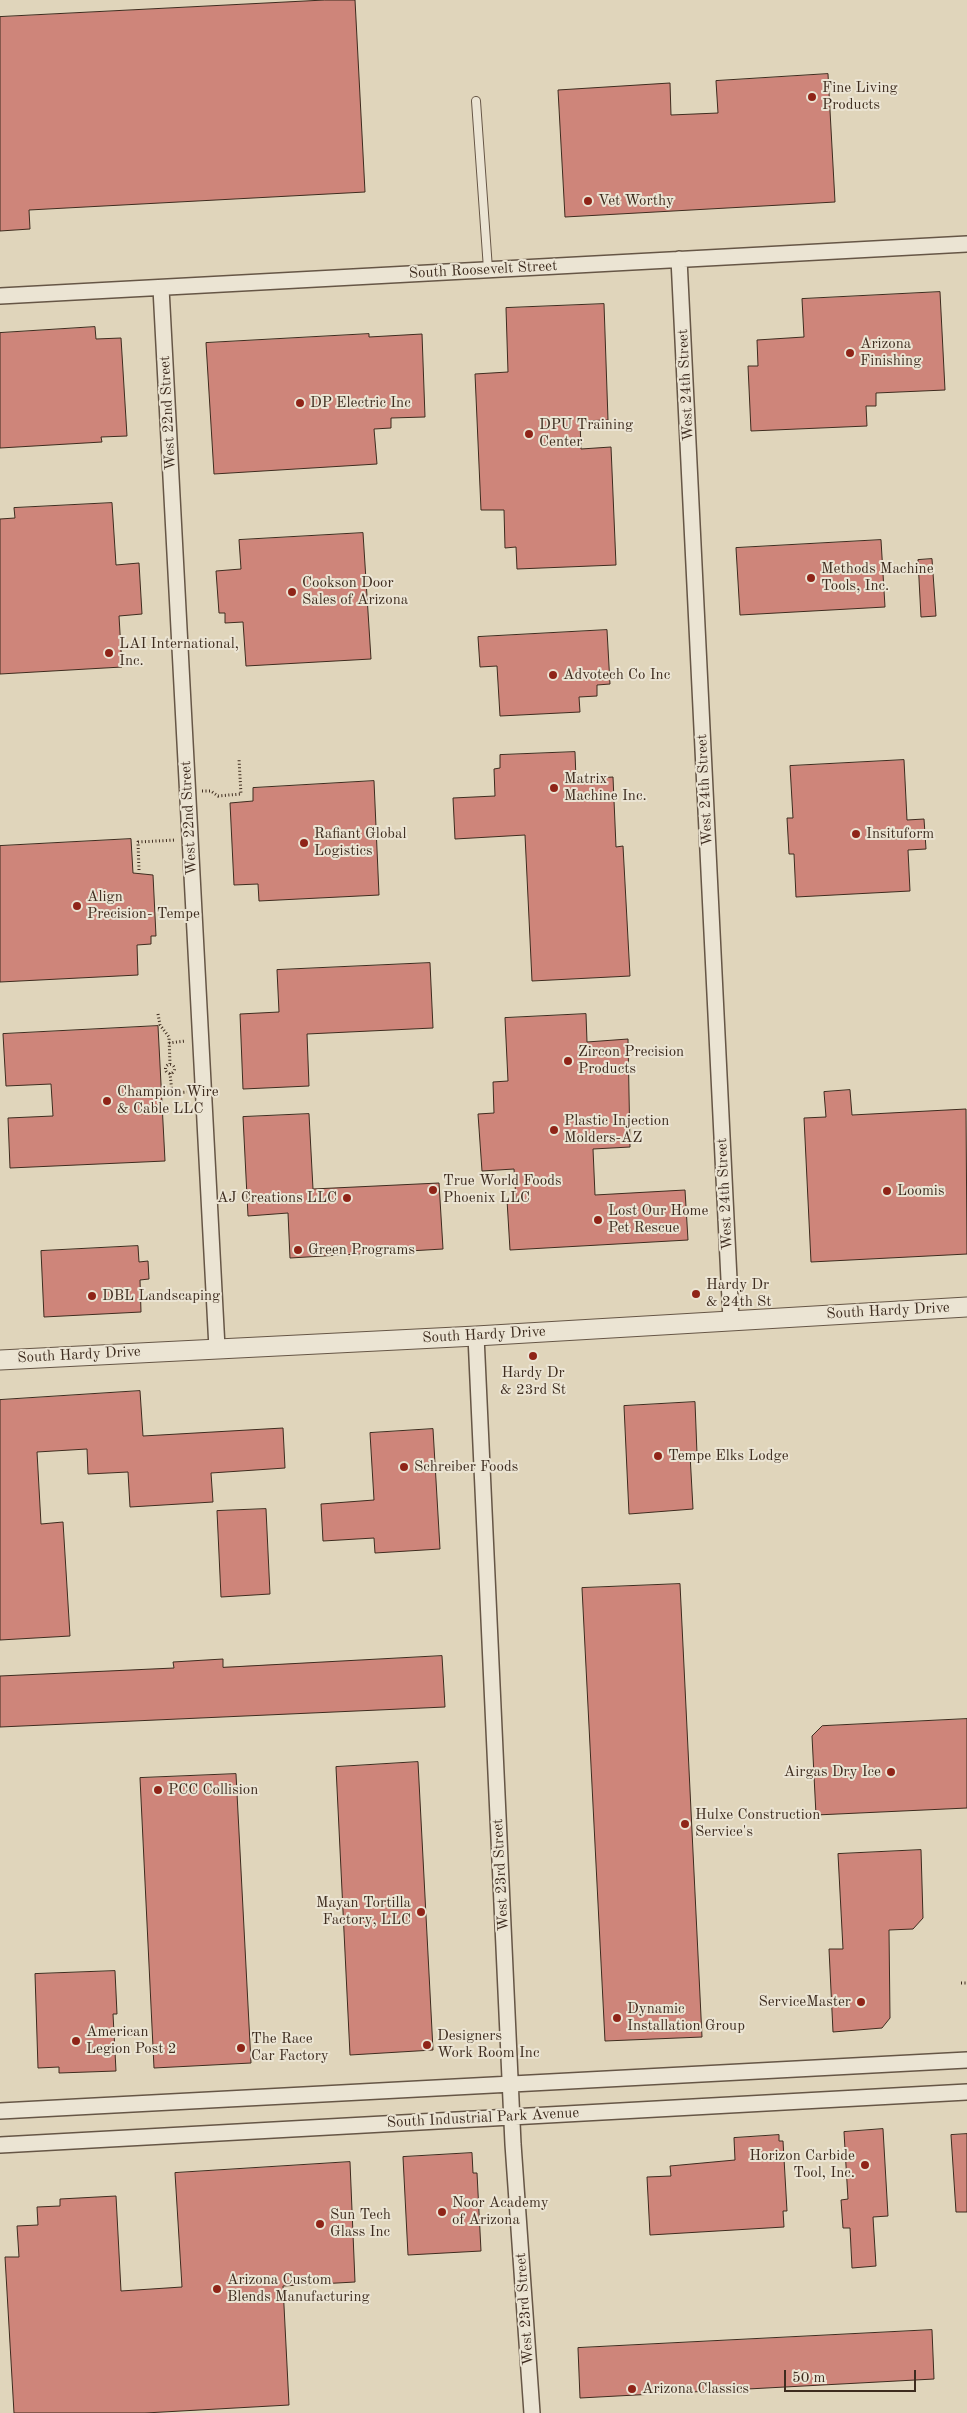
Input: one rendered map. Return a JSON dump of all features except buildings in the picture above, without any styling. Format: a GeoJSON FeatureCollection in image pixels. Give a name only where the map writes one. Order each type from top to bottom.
{"type":"FeatureCollection","features":[{"type":"Feature","properties":{"kind":"street","name":"South Roosevelt Street"},"geometry":{"type":"LineString","coordinates":[[0,296],[967,244]]}},
{"type":"Feature","properties":{"kind":"street","name":"West 24th Street"},"geometry":{"type":"LineString","coordinates":[[679,259],[731,1320]]}},
{"type":"Feature","properties":{"kind":"street","name":"West 22nd Street"},"geometry":{"type":"LineString","coordinates":[[161,288],[217,1348]]}},
{"type":"Feature","properties":{"kind":"street","name":"South Hardy Drive"},"geometry":{"type":"LineString","coordinates":[[0,1360],[476,1336],[967,1307]]}},
{"type":"Feature","properties":{"kind":"street","name":"West 23rd Street"},"geometry":{"type":"LineString","coordinates":[[476,1336],[511,2084],[532,2413]]}},
{"type":"Feature","properties":{"kind":"street"},"geometry":{"type":"LineString","coordinates":[[0,2111],[967,2060]]}},
{"type":"Feature","properties":{"kind":"street","name":"South Industrial Park Avenue"},"geometry":{"type":"LineString","coordinates":[[0,2145],[967,2092]]}},
{"type":"Feature","properties":{"kind":"lane"},"geometry":{"type":"LineString","coordinates":[[476,101],[488,269]]}},
{"type":"Feature","properties":{"kind":"path"},"geometry":{"type":"LineString","coordinates":[[201,791],[211,791],[218,796],[241,794],[239,759]]}},
{"type":"Feature","properties":{"kind":"path"},"geometry":{"type":"LineString","coordinates":[[139,870],[138,842],[176,840]]}},
{"type":"Feature","properties":{"kind":"path"},"geometry":{"type":"LineString","coordinates":[[158,1014],[160,1025],[168,1037],[170,1064],[166,1070],[170,1073],[172,1093],[187,1092]]}},
{"type":"Feature","properties":{"kind":"path"},"geometry":{"type":"LineString","coordinates":[[169,1043],[185,1042]]}},
{"type":"Feature","properties":{"kind":"path"},"geometry":{"type":"LineString","coordinates":[[170,1064],[175,1068],[170,1073]]}},
{"type":"Feature","properties":{"kind":"path"},"geometry":{"type":"LineString","coordinates":[[961,1984],[967,1983]]}},
{"type":"Feature","properties":{"kind":"place","name":"Fine Living Products"},"geometry":{"type":"Point","coordinates":[812,97]}},
{"type":"Feature","properties":{"kind":"place","name":"Vet Worthy"},"geometry":{"type":"Point","coordinates":[588,201]}},
{"type":"Feature","properties":{"kind":"place","name":"Arizona Finishing"},"geometry":{"type":"Point","coordinates":[850,353]}},
{"type":"Feature","properties":{"kind":"place","name":"DP Electric Inc"},"geometry":{"type":"Point","coordinates":[300,403]}},
{"type":"Feature","properties":{"kind":"place","name":"DPU Training Center"},"geometry":{"type":"Point","coordinates":[529,434]}},
{"type":"Feature","properties":{"kind":"place","name":"Methods Machine Tools, Inc."},"geometry":{"type":"Point","coordinates":[811,578]}},
{"type":"Feature","properties":{"kind":"place","name":"Cookson Door Sales of Arizona"},"geometry":{"type":"Point","coordinates":[292,592]}},
{"type":"Feature","properties":{"kind":"place","name":"LAI International, Inc."},"geometry":{"type":"Point","coordinates":[109,653]}},
{"type":"Feature","properties":{"kind":"place","name":"Advotech Co Inc"},"geometry":{"type":"Point","coordinates":[553,675]}},
{"type":"Feature","properties":{"kind":"place","name":"Matrix Machine Inc."},"geometry":{"type":"Point","coordinates":[554,788]}},
{"type":"Feature","properties":{"kind":"place","name":"Insituform"},"geometry":{"type":"Point","coordinates":[856,834]}},
{"type":"Feature","properties":{"kind":"place","name":"Rafiant Global Logistics"},"geometry":{"type":"Point","coordinates":[304,843]}},
{"type":"Feature","properties":{"kind":"place","name":"Align Precision- Tempe"},"geometry":{"type":"Point","coordinates":[77,906]}},
{"type":"Feature","properties":{"kind":"place","name":"Zircon Precision Products"},"geometry":{"type":"Point","coordinates":[568,1061]}},
{"type":"Feature","properties":{"kind":"place","name":"Champion Wire & Cable LLC"},"geometry":{"type":"Point","coordinates":[107,1101]}},
{"type":"Feature","properties":{"kind":"place","name":"Plastic Injection Molders-AZ"},"geometry":{"type":"Point","coordinates":[554,1130]}},
{"type":"Feature","properties":{"kind":"place","name":"True World Foods Phoenix LLC"},"geometry":{"type":"Point","coordinates":[433,1190]}},
{"type":"Feature","properties":{"kind":"place","name":"Loomis"},"geometry":{"type":"Point","coordinates":[887,1191]}},
{"type":"Feature","properties":{"kind":"place","name":"AJ Creations LLC"},"geometry":{"type":"Point","coordinates":[347,1198]}},
{"type":"Feature","properties":{"kind":"place","name":"Lost Our Home Pet Rescue"},"geometry":{"type":"Point","coordinates":[598,1220]}},
{"type":"Feature","properties":{"kind":"place","name":"Green Programs"},"geometry":{"type":"Point","coordinates":[298,1250]}},
{"type":"Feature","properties":{"kind":"place","name":"Hardy Dr & 24th St"},"geometry":{"type":"Point","coordinates":[696,1294]}},
{"type":"Feature","properties":{"kind":"place","name":"DBL Landscaping"},"geometry":{"type":"Point","coordinates":[92,1296]}},
{"type":"Feature","properties":{"kind":"place","name":"Hardy Dr & 23rd St"},"geometry":{"type":"Point","coordinates":[533,1356]}},
{"type":"Feature","properties":{"kind":"place","name":"Tempe Elks Lodge"},"geometry":{"type":"Point","coordinates":[658,1456]}},
{"type":"Feature","properties":{"kind":"place","name":"Schreiber Foods"},"geometry":{"type":"Point","coordinates":[404,1467]}},
{"type":"Feature","properties":{"kind":"place","name":"Airgas Dry Ice"},"geometry":{"type":"Point","coordinates":[891,1772]}},
{"type":"Feature","properties":{"kind":"place","name":"PCC Collision"},"geometry":{"type":"Point","coordinates":[158,1790]}},
{"type":"Feature","properties":{"kind":"place","name":"Hulxe Construction Service's"},"geometry":{"type":"Point","coordinates":[685,1824]}},
{"type":"Feature","properties":{"kind":"place","name":"Mayan Tortilla Factory, LLC"},"geometry":{"type":"Point","coordinates":[421,1912]}},
{"type":"Feature","properties":{"kind":"place","name":"ServiceMaster"},"geometry":{"type":"Point","coordinates":[861,2002]}},
{"type":"Feature","properties":{"kind":"place","name":"Dynamic Installation Group"},"geometry":{"type":"Point","coordinates":[617,2018]}},
{"type":"Feature","properties":{"kind":"place","name":"American Legion Post 2"},"geometry":{"type":"Point","coordinates":[76,2041]}},
{"type":"Feature","properties":{"kind":"place","name":"Designers Work Room Inc"},"geometry":{"type":"Point","coordinates":[427,2045]}},
{"type":"Feature","properties":{"kind":"place","name":"The Race Car Factory"},"geometry":{"type":"Point","coordinates":[241,2048]}},
{"type":"Feature","properties":{"kind":"place","name":"Horizon Carbide Tool, Inc."},"geometry":{"type":"Point","coordinates":[865,2165]}},
{"type":"Feature","properties":{"kind":"place","name":"Noor Academy of Arizona"},"geometry":{"type":"Point","coordinates":[442,2212]}},
{"type":"Feature","properties":{"kind":"place","name":"Sun Tech Glass Inc"},"geometry":{"type":"Point","coordinates":[320,2224]}},
{"type":"Feature","properties":{"kind":"place","name":"Arizona Custom Blends Manufacturing"},"geometry":{"type":"Point","coordinates":[217,2289]}},
{"type":"Feature","properties":{"kind":"place","name":"Arizona Classics"},"geometry":{"type":"Point","coordinates":[632,2389]}}]}
